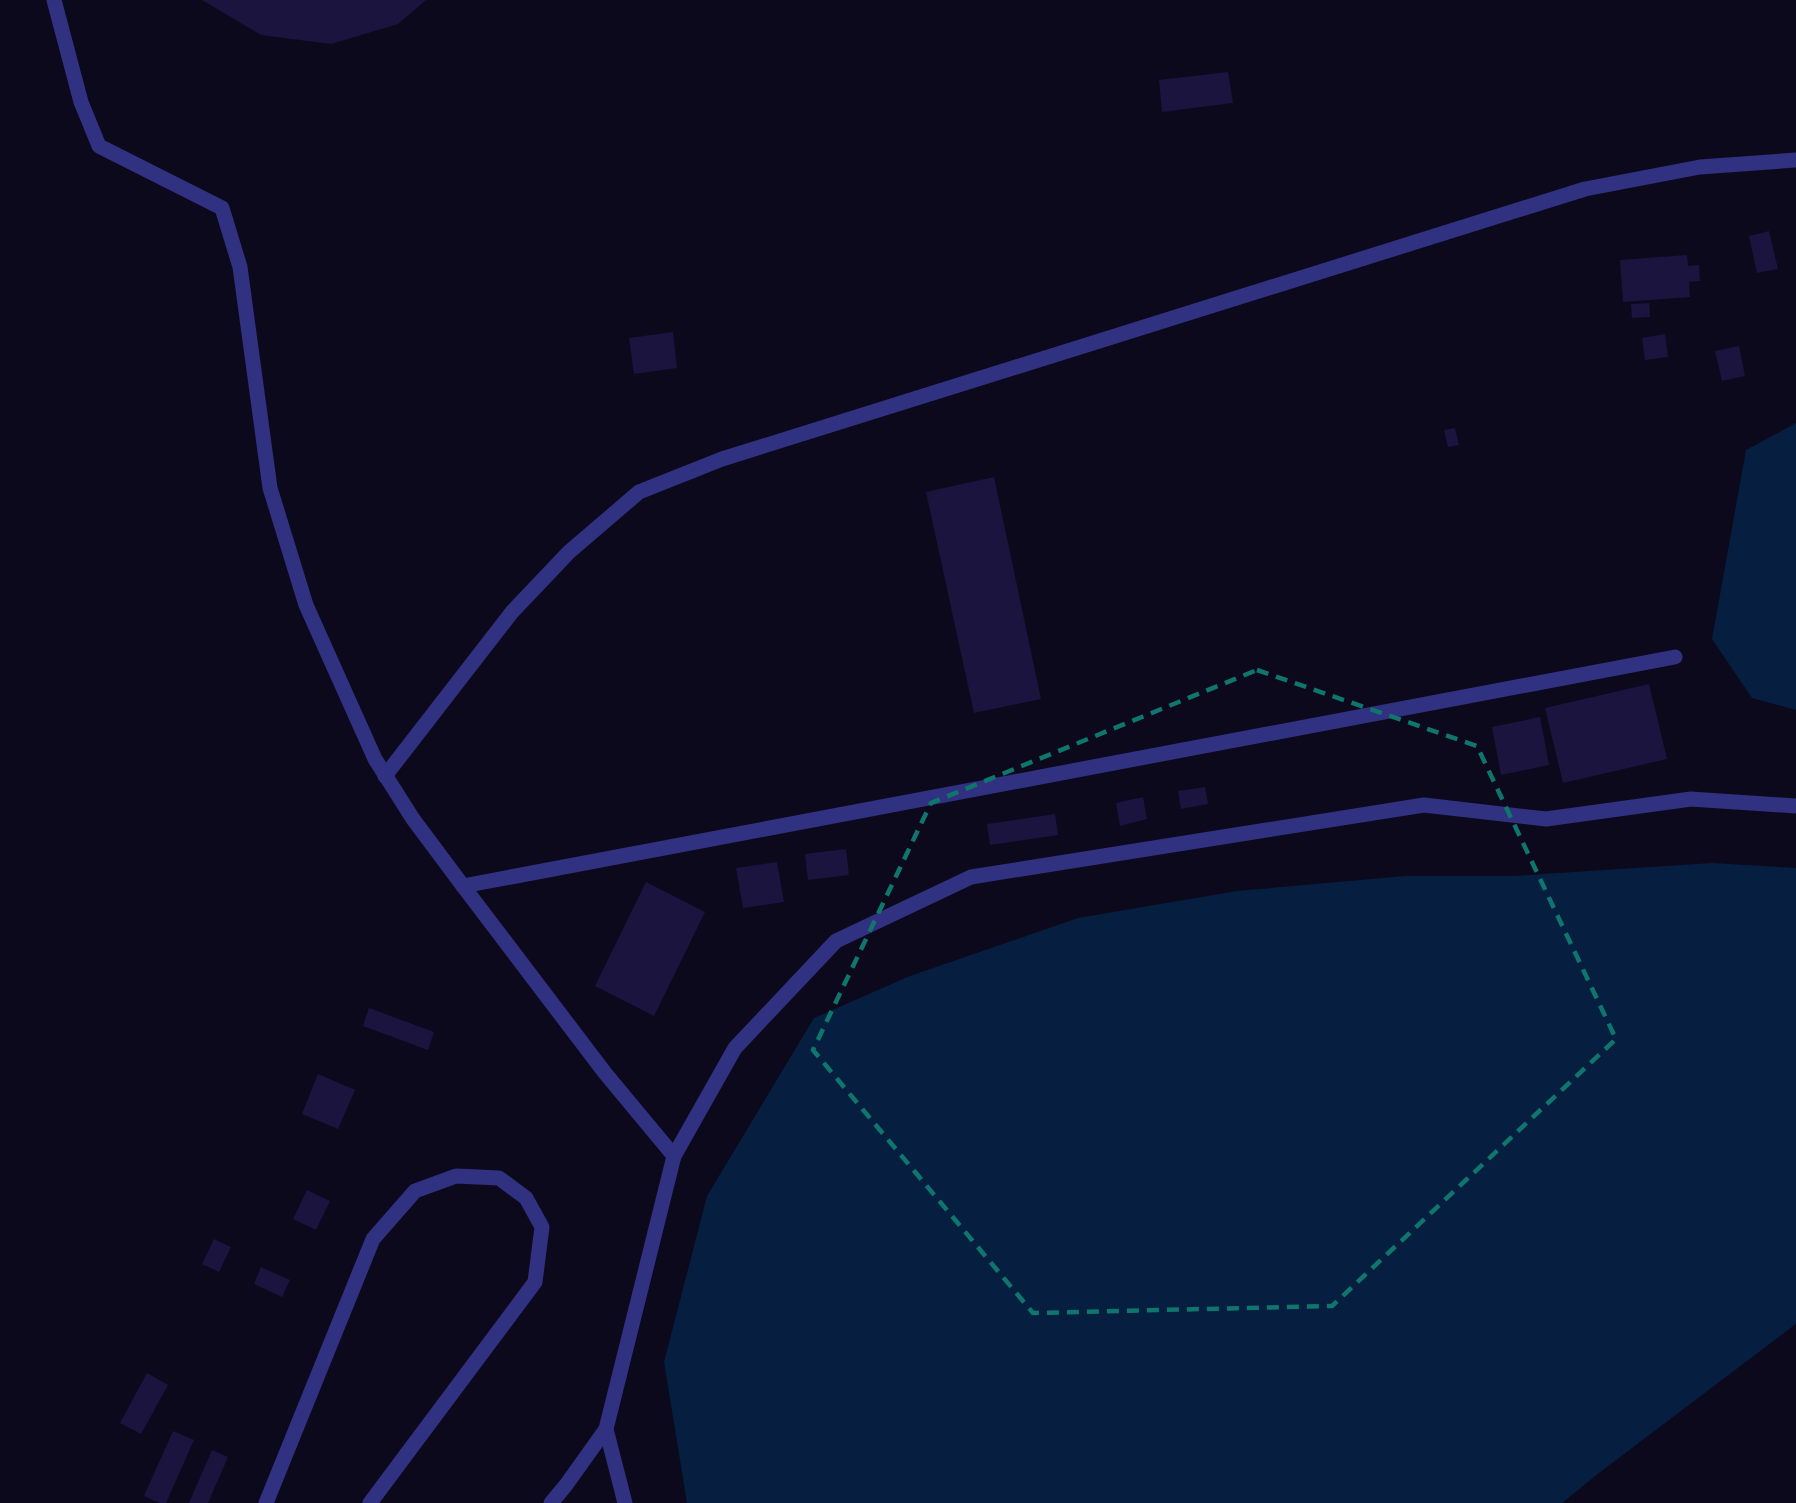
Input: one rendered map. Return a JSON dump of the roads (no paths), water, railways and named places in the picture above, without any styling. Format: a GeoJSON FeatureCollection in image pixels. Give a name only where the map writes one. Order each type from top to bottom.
{"type":"FeatureCollection","features":[{"type":"Feature","properties":{"kind":"street"},"geometry":{"type":"LineString","coordinates":[[54,0],[81,102],[99,146],[222,208],[240,267],[270,488],[306,605],[375,759],[413,819],[463,886],[605,1072],[674,1156]]}},
{"type":"Feature","properties":{"kind":"street"},"geometry":{"type":"LineString","coordinates":[[386,776],[512,612],[569,552],[639,492],[722,459],[1585,189],[1700,167],[1796,160]]}},
{"type":"Feature","properties":{"kind":"street"},"geometry":{"type":"LineString","coordinates":[[463,886],[1675,657]]}},
{"type":"Feature","properties":{"kind":"street"},"geometry":{"type":"LineString","coordinates":[[551,1503],[606,1429],[674,1156],[735,1048],[836,941],[970,878],[1424,805],[1546,819],[1691,799],[1796,806]]}},
{"type":"Feature","properties":{"kind":"street"},"geometry":{"type":"LineString","coordinates":[[266,1503],[373,1239],[415,1191],[456,1176],[499,1178],[526,1198],[542,1227],[535,1282],[370,1503]]}},
{"type":"Feature","properties":{"kind":"street"},"geometry":{"type":"LineString","coordinates":[[606,1429],[625,1503]]}},
{"type":"Feature","properties":{"kind":"water"},"geometry":{"type":"Polygon","coordinates":[[[1796,423],[1796,710],[1752,698],[1712,639],[1746,450],[1796,423]]]}},
{"type":"Feature","properties":{"kind":"water"},"geometry":{"type":"Polygon","coordinates":[[[1712,863],[1796,868],[1796,1324],[1562,1503],[687,1503],[664,1362],[707,1196],[814,1018],[910,976],[1078,918],[1237,891],[1405,876],[1514,876],[1712,863]]]}}]}
